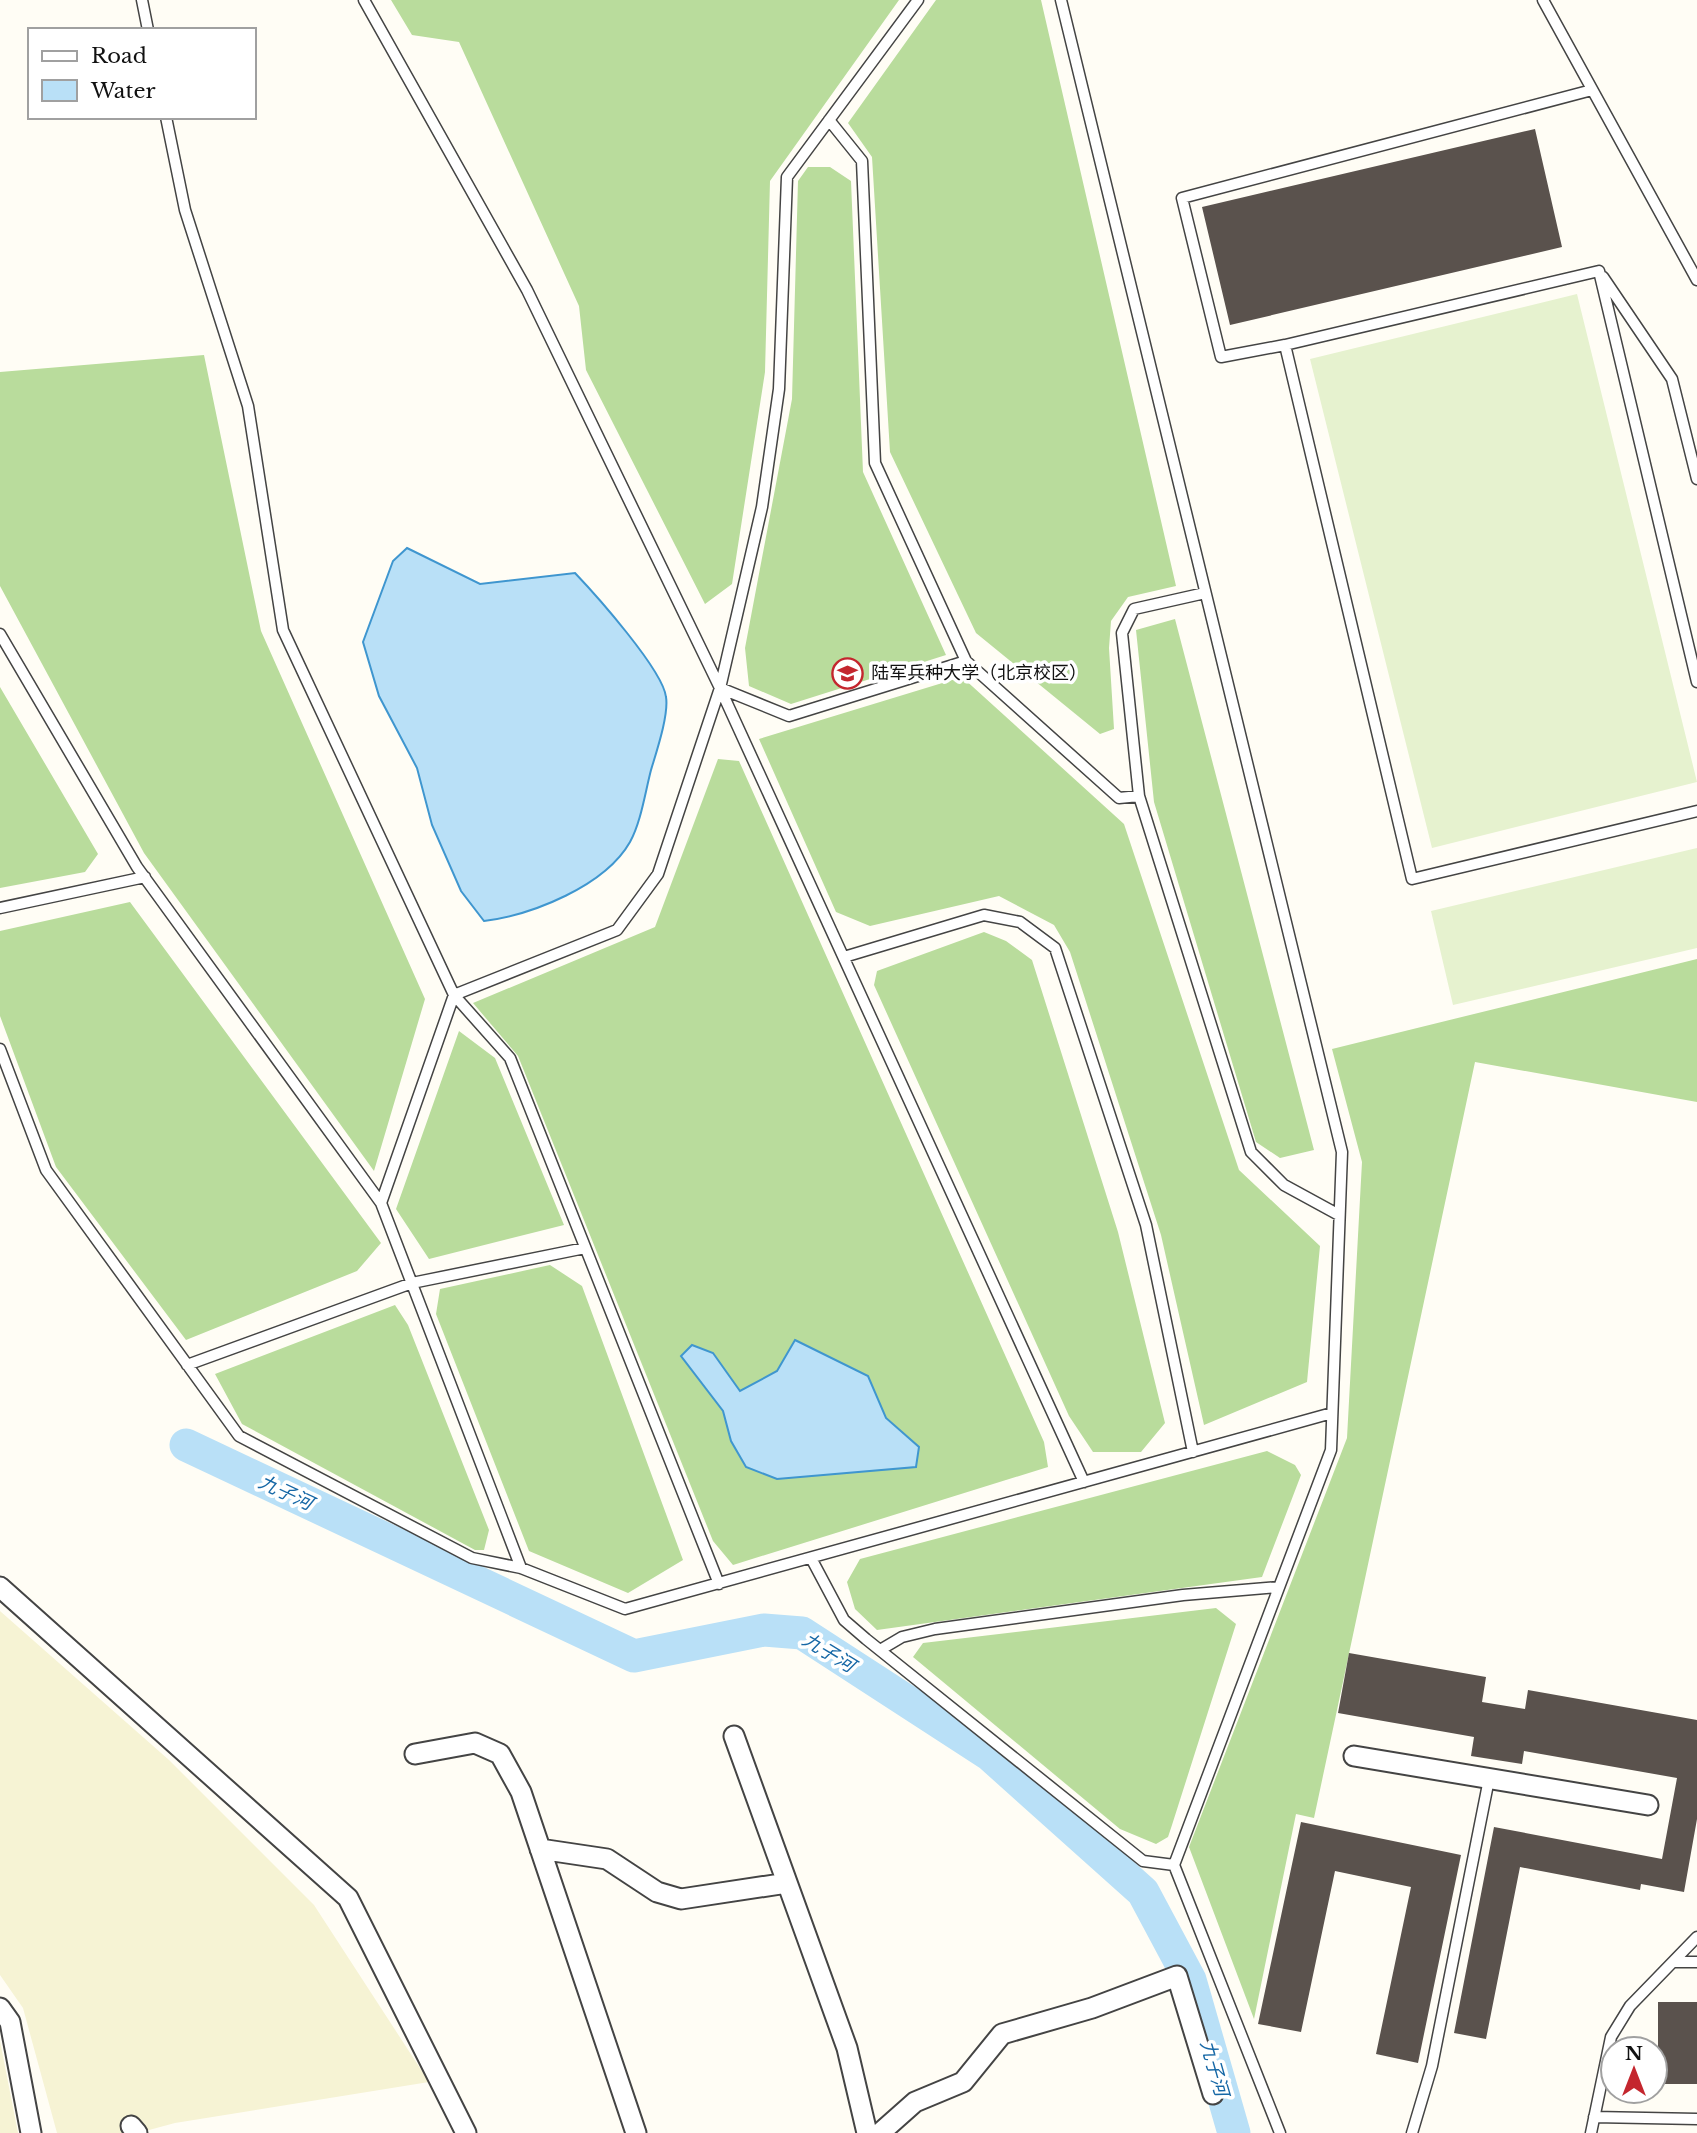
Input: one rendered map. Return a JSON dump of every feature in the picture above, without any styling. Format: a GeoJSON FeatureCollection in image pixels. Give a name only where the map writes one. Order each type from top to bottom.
{"type":"FeatureCollection","features":[{"type":"Feature","properties":{"kind":"street"},"geometry":{"type":"LineString","coordinates":[[0,1587],[348,1898],[466,2133]]}},
{"type":"Feature","properties":{"kind":"street"},"geometry":{"type":"LineString","coordinates":[[734,1736],[847,2048],[867,2133]]}},
{"type":"Feature","properties":{"kind":"street"},"geometry":{"type":"LineString","coordinates":[[415,1754],[475,1743],[500,1754],[521,1792],[636,2133]]}},
{"type":"Feature","properties":{"kind":"street"},"geometry":{"type":"LineString","coordinates":[[1354,1756],[1648,1805]]}},
{"type":"Feature","properties":{"kind":"street"},"geometry":{"type":"LineString","coordinates":[[540,1849],[607,1859],[657,1892],[681,1899],[787,1883]]}},
{"type":"Feature","properties":{"kind":"street"},"geometry":{"type":"LineString","coordinates":[[880,2133],[915,2102],[962,2082],[1002,2034],[1092,2008],[1177,1976],[1213,2094]]}},
{"type":"Feature","properties":{"kind":"street"},"geometry":{"type":"LineString","coordinates":[[0,2008],[10,2022],[31,2133]]}},
{"type":"Feature","properties":{"kind":"lane"},"geometry":{"type":"LineString","coordinates":[[142,0],[148,28]]}},
{"type":"Feature","properties":{"kind":"lane"},"geometry":{"type":"LineString","coordinates":[[363,0],[527,290],[720,688],[1084,1482]]}},
{"type":"Feature","properties":{"kind":"lane"},"geometry":{"type":"LineString","coordinates":[[381,1203],[454,995],[617,930],[658,874],[720,688],[762,507],[779,389],[787,177],[918,0]]}},
{"type":"Feature","properties":{"kind":"lane"},"geometry":{"type":"LineString","coordinates":[[1061,0],[1342,1153],[1331,1450],[1174,1865],[1280,2133]]}},
{"type":"Feature","properties":{"kind":"lane"},"geometry":{"type":"LineString","coordinates":[[1543,0],[1697,280]]}},
{"type":"Feature","properties":{"kind":"lane"},"geometry":{"type":"LineString","coordinates":[[1592,90],[1182,198],[1221,357],[1285,345],[1599,271]]}},
{"type":"Feature","properties":{"kind":"lane"},"geometry":{"type":"LineString","coordinates":[[166,119],[185,210],[248,406],[283,631],[454,995],[510,1058],[719,1584]]}},
{"type":"Feature","properties":{"kind":"lane"},"geometry":{"type":"LineString","coordinates":[[829,120],[862,160],[875,463],[966,661],[1119,798],[1139,796]]}},
{"type":"Feature","properties":{"kind":"lane"},"geometry":{"type":"LineString","coordinates":[[1599,271],[1672,379],[1697,479]]}},
{"type":"Feature","properties":{"kind":"lane"},"geometry":{"type":"LineString","coordinates":[[1599,271],[1697,682]]}},
{"type":"Feature","properties":{"kind":"lane"},"geometry":{"type":"LineString","coordinates":[[1285,345],[1412,879],[1697,811]]}},
{"type":"Feature","properties":{"kind":"lane"},"geometry":{"type":"LineString","coordinates":[[1205,593],[1134,609],[1122,633],[1139,796],[1251,1153],[1284,1185],[1339,1215]]}},
{"type":"Feature","properties":{"kind":"lane"},"geometry":{"type":"LineString","coordinates":[[0,634],[145,877],[381,1203],[521,1568]]}},
{"type":"Feature","properties":{"kind":"lane"},"geometry":{"type":"LineString","coordinates":[[720,688],[789,716],[966,661]]}},
{"type":"Feature","properties":{"kind":"lane"},"geometry":{"type":"LineString","coordinates":[[0,908],[145,877]]}},
{"type":"Feature","properties":{"kind":"lane"},"geometry":{"type":"LineString","coordinates":[[844,957],[984,915],[1020,922],[1055,948],[1146,1225],[1194,1452]]}},
{"type":"Feature","properties":{"kind":"lane"},"geometry":{"type":"LineString","coordinates":[[0,1049],[46,1170],[239,1436],[472,1558],[521,1568],[625,1609],[1332,1413]]}},
{"type":"Feature","properties":{"kind":"lane"},"geometry":{"type":"LineString","coordinates":[[187,1365],[412,1283],[586,1248]]}},
{"type":"Feature","properties":{"kind":"lane"},"geometry":{"type":"LineString","coordinates":[[811,1558],[844,1620],[1143,1861],[1174,1865]]}},
{"type":"Feature","properties":{"kind":"lane"},"geometry":{"type":"LineString","coordinates":[[880,1650],[902,1637],[935,1629],[1183,1595],[1279,1587]]}},
{"type":"Feature","properties":{"kind":"lane"},"geometry":{"type":"LineString","coordinates":[[1412,2133],[1432,2066],[1489,1779]]}},
{"type":"Feature","properties":{"kind":"lane"},"geometry":{"type":"LineString","coordinates":[[1591,2133],[1611,2037],[1630,2006],[1697,1937]]}},
{"type":"Feature","properties":{"kind":"lane"},"geometry":{"type":"LineString","coordinates":[[1673,1962],[1697,1962]]}},
{"type":"Feature","properties":{"kind":"lane"},"geometry":{"type":"LineString","coordinates":[[1594,2117],[1697,2119]]}},
{"type":"Feature","properties":{"kind":"shaded area"},"geometry":{"type":"Polygon","coordinates":[[[0,1611],[169,1760],[314,1905],[429,2082],[175,2123],[138,2133],[57,2133],[23,2008],[0,1975],[0,1611]]]}},
{"type":"Feature","properties":{"kind":"shaded area"},"geometry":{"type":"Polygon","coordinates":[[[0,2041],[18,2133],[0,2133],[0,2041]]]}},
{"type":"Feature","properties":{"kind":"green space"},"geometry":{"type":"Polygon","coordinates":[[[391,0],[899,0],[770,181],[765,372],[732,584],[705,604],[586,370],[579,306],[459,42],[412,35],[391,0]]]}},
{"type":"Feature","properties":{"kind":"green space"},"geometry":{"type":"Polygon","coordinates":[[[936,0],[1041,0],[1176,586],[1128,597],[1111,621],[1109,648],[1114,729],[1100,734],[976,633],[890,452],[872,157],[848,123],[936,0]]]}},
{"type":"Feature","properties":{"kind":"green space"},"geometry":{"type":"Polygon","coordinates":[[[808,167],[830,167],[851,181],[863,472],[946,655],[791,704],[749,686],[745,648],[792,399],[798,181],[808,167]]]}},
{"type":"Feature","properties":{"kind":"green space"},"geometry":{"type":"Polygon","coordinates":[[[1577,294],[1697,782],[1432,848],[1310,359],[1577,294]]]}},
{"type":"Feature","properties":{"kind":"green space"},"geometry":{"type":"Polygon","coordinates":[[[204,355],[261,631],[425,999],[374,1171],[144,853],[0,586],[0,372],[204,355]]]}},
{"type":"Feature","properties":{"kind":"green space"},"geometry":{"type":"Polygon","coordinates":[[[1175,619],[1314,1150],[1280,1158],[1256,1142],[1154,802],[1136,630],[1175,619]]]}},
{"type":"Feature","properties":{"kind":"green space"},"geometry":{"type":"Polygon","coordinates":[[[962,677],[1124,824],[1239,1170],[1320,1246],[1307,1382],[1204,1425],[1161,1235],[1070,952],[1054,925],[999,896],[870,926],[836,912],[759,739],[962,677]]]}},
{"type":"Feature","properties":{"kind":"green space"},"geometry":{"type":"Polygon","coordinates":[[[0,687],[98,854],[85,872],[0,888],[0,687]]]}},
{"type":"Feature","properties":{"kind":"green space"},"geometry":{"type":"Polygon","coordinates":[[[718,759],[739,761],[1044,1442],[1048,1467],[733,1565],[713,1541],[518,1056],[473,1003],[655,927],[718,759]]]}},
{"type":"Feature","properties":{"kind":"green space"},"geometry":{"type":"Polygon","coordinates":[[[1697,848],[1697,948],[1453,1005],[1431,911],[1697,848]]]}},
{"type":"Feature","properties":{"kind":"green space"},"geometry":{"type":"Polygon","coordinates":[[[130,902],[381,1243],[357,1271],[186,1340],[56,1167],[0,1016],[0,931],[130,902]]]}},
{"type":"Feature","properties":{"kind":"green space"},"geometry":{"type":"Polygon","coordinates":[[[984,932],[1006,941],[1032,960],[1118,1232],[1165,1423],[1141,1452],[1093,1452],[1069,1416],[874,985],[877,971],[984,932]]]}},
{"type":"Feature","properties":{"kind":"green space"},"geometry":{"type":"Polygon","coordinates":[[[1697,959],[1697,1102],[1475,1062],[1314,1818],[1296,1814],[1254,2019],[1189,1847],[1347,1438],[1362,1162],[1332,1049],[1697,959]]]}},
{"type":"Feature","properties":{"kind":"green space"},"geometry":{"type":"Polygon","coordinates":[[[459,1031],[495,1058],[564,1225],[429,1259],[396,1209],[459,1031]]]}},
{"type":"Feature","properties":{"kind":"green space"},"geometry":{"type":"Polygon","coordinates":[[[550,1265],[582,1286],[683,1560],[628,1593],[529,1551],[436,1314],[440,1289],[550,1265]]]}},
{"type":"Feature","properties":{"kind":"green space"},"geometry":{"type":"Polygon","coordinates":[[[395,1305],[408,1325],[489,1530],[484,1550],[475,1550],[242,1424],[215,1374],[395,1305]]]}},
{"type":"Feature","properties":{"kind":"green space"},"geometry":{"type":"Polygon","coordinates":[[[1267,1451],[1295,1465],[1301,1475],[1262,1577],[877,1630],[855,1609],[847,1582],[860,1559],[1267,1451]]]}},
{"type":"Feature","properties":{"kind":"green space"},"geometry":{"type":"Polygon","coordinates":[[[1216,1608],[1236,1624],[1168,1837],[1156,1844],[1120,1829],[913,1657],[923,1643],[1216,1608]]]}},
{"type":"Feature","properties":{"kind":"water"},"geometry":{"type":"Polygon","coordinates":[[[407,548],[480,584],[575,573],[641,651],[662,685],[666,697],[664,724],[640,816],[630,842],[619,858],[603,872],[566,896],[545,905],[484,921],[461,891],[432,825],[417,768],[379,696],[363,642],[393,561],[407,548]]]}},
{"type":"Feature","properties":{"kind":"water"},"geometry":{"type":"Polygon","coordinates":[[[795,1340],[868,1376],[886,1418],[919,1447],[916,1467],[777,1479],[746,1467],[731,1441],[723,1411],[681,1356],[692,1345],[713,1353],[740,1391],[777,1371],[795,1340]]]}},
{"type":"Feature","properties":{"kind":"building"},"geometry":{"type":"Polygon","coordinates":[[[1535,129],[1562,247],[1230,325],[1202,207],[1535,129]]]}},
{"type":"Feature","properties":{"kind":"building"},"geometry":{"type":"Polygon","coordinates":[[[1349,1653],[1486,1677],[1482,1702],[1525,1709],[1528,1690],[1697,1720],[1697,1819],[1684,1892],[1641,1884],[1640,1890],[1520,1867],[1486,2039],[1454,2033],[1494,1827],[1662,1859],[1677,1778],[1524,1751],[1522,1764],[1471,1756],[1474,1737],[1338,1713],[1349,1653]]]}},
{"type":"Feature","properties":{"kind":"building"},"geometry":{"type":"Polygon","coordinates":[[[1301,1822],[1461,1855],[1418,2063],[1376,2054],[1411,1887],[1335,1871],[1301,2032],[1258,2024],[1301,1822]]]}},
{"type":"Feature","properties":{"kind":"building"},"geometry":{"type":"Polygon","coordinates":[[[1658,2002],[1697,2002],[1697,2084],[1669,2084],[1669,2035],[1658,2035],[1658,2002]]]}},
{"type":"Feature","properties":{"kind":"waterway","name":"九子河"},"geometry":{"type":"LineString","coordinates":[[186,1445],[634,1656],[764,1630],[802,1633],[990,1755],[1143,1892],[1190,1980],[1234,2133]]}},
{"type":"Feature","properties":{"kind":"place","name":"陆军兵种大学（北京校区）"},"geometry":{"type":"Point","coordinates":[848,673]}}]}
